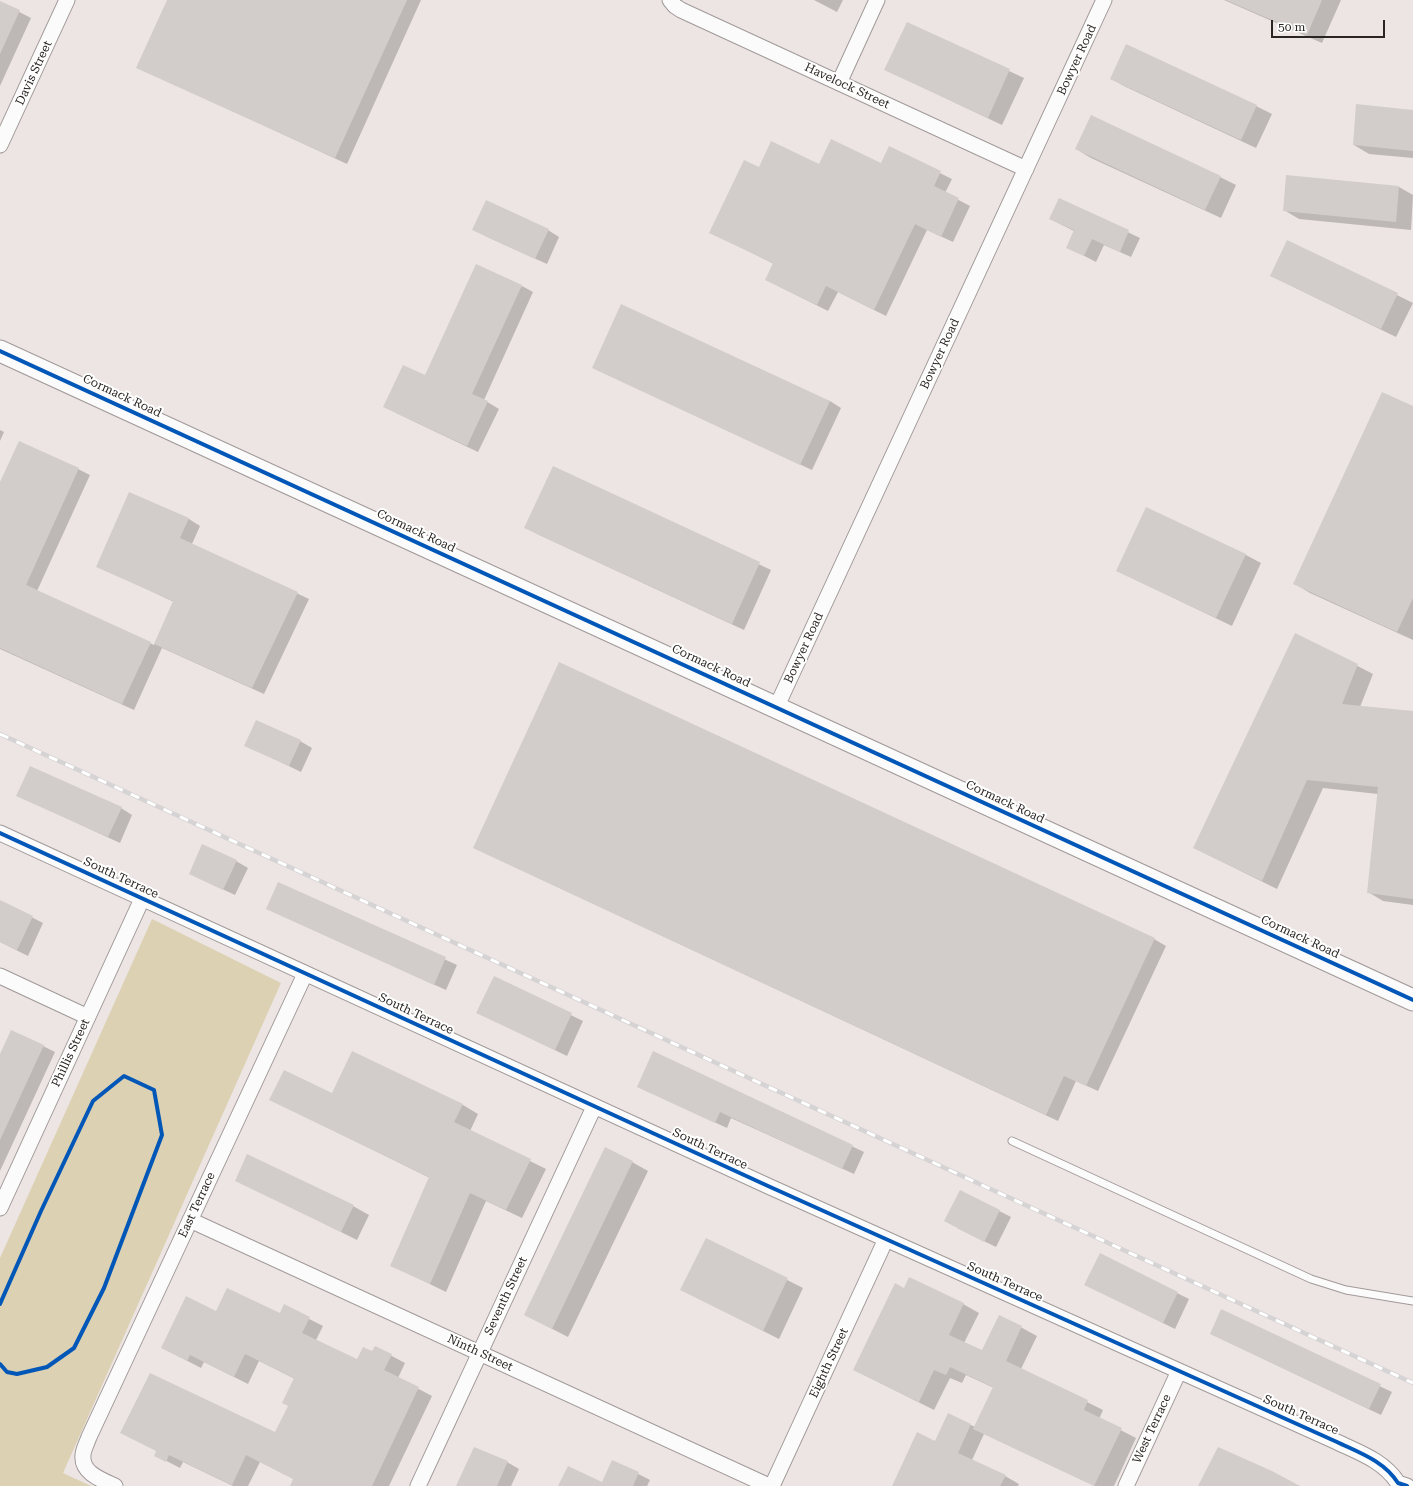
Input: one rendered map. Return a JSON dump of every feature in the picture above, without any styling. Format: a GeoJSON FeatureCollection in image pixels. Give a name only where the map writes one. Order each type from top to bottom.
{"type":"FeatureCollection","features":[{"type":"Feature","properties":{"kind":"street","name":"Davis Street"},"geometry":{"type":"LineString","coordinates":[[0,145],[67,0]]}},
{"type":"Feature","properties":{"kind":"street","name":"Havelock Street"},"geometry":{"type":"LineString","coordinates":[[670,0],[681,10],[1026,169]]}},
{"type":"Feature","properties":{"kind":"street"},"geometry":{"type":"LineString","coordinates":[[839,83],[877,0]]}},
{"type":"Feature","properties":{"kind":"street","name":"Bowyer Road"},"geometry":{"type":"LineString","coordinates":[[776,708],[1104,0]]}},
{"type":"Feature","properties":{"kind":"street","name":"Cormack Road"},"geometry":{"type":"LineString","coordinates":[[0,351],[1413,1000]]}},
{"type":"Feature","properties":{"kind":"street","name":"South Terrace"},"geometry":{"type":"LineString","coordinates":[[0,833],[886,1240],[1374,1460],[1391,1471],[1401,1485]]}},
{"type":"Feature","properties":{"kind":"street","name":"Phillis Street"},"geometry":{"type":"LineString","coordinates":[[0,1208],[142,899]]}},
{"type":"Feature","properties":{"kind":"street","name":"East Terrace"},"geometry":{"type":"LineString","coordinates":[[115,1486],[91,1474],[84,1465],[82,1455],[89,1437],[305,974]]}},
{"type":"Feature","properties":{"kind":"street"},"geometry":{"type":"LineString","coordinates":[[0,976],[88,1017]]}},
{"type":"Feature","properties":{"kind":"street","name":"Seventh Street"},"geometry":{"type":"LineString","coordinates":[[418,1486],[594,1106]]}},
{"type":"Feature","properties":{"kind":"street","name":"Ninth Street"},"geometry":{"type":"LineString","coordinates":[[190,1220],[770,1486]]}},
{"type":"Feature","properties":{"kind":"street","name":"Eighth Street"},"geometry":{"type":"LineString","coordinates":[[770,1486],[886,1240]]}},
{"type":"Feature","properties":{"kind":"street","name":"West Terrace"},"geometry":{"type":"LineString","coordinates":[[1126,1486],[1179,1371]]}},
{"type":"Feature","properties":{"kind":"lane"},"geometry":{"type":"LineString","coordinates":[[1012,1141],[1311,1279],[1346,1290],[1413,1301]]}},
{"type":"Feature","properties":{"kind":"shaded area"},"geometry":{"type":"Polygon","coordinates":[[[152,919],[281,983],[63,1473],[91,1486],[0,1486],[0,1258],[152,919]]]}},
{"type":"Feature","properties":{"kind":"building"},"geometry":{"type":"Polygon","coordinates":[[[167,0],[407,0],[335,158],[136,68],[167,0]]]}},
{"type":"Feature","properties":{"kind":"building"},"geometry":{"type":"Polygon","coordinates":[[[1226,0],[1322,0],[1307,35],[1226,0]]]}},
{"type":"Feature","properties":{"kind":"building"},"geometry":{"type":"Polygon","coordinates":[[[0,1],[20,10],[0,54],[0,1]]]}},
{"type":"Feature","properties":{"kind":"building"},"geometry":{"type":"Polygon","coordinates":[[[907,22],[1010,69],[988,118],[884,70],[907,22]]]}},
{"type":"Feature","properties":{"kind":"building"},"geometry":{"type":"Polygon","coordinates":[[[1126,44],[1257,105],[1241,140],[1110,79],[1126,44]]]}},
{"type":"Feature","properties":{"kind":"building"},"geometry":{"type":"Polygon","coordinates":[[[1356,104],[1413,110],[1413,151],[1353,145],[1356,104]]]}},
{"type":"Feature","properties":{"kind":"building"},"geometry":{"type":"Polygon","coordinates":[[[1091,115],[1221,176],[1205,210],[1075,149],[1091,115]]]}},
{"type":"Feature","properties":{"kind":"building"},"geometry":{"type":"Polygon","coordinates":[[[831,139],[881,163],[889,146],[941,171],[934,186],[959,198],[941,237],[915,224],[874,310],[826,286],[817,305],[765,280],[773,263],[709,233],[744,160],[759,167],[771,141],[819,164],[831,139]]]}},
{"type":"Feature","properties":{"kind":"building"},"geometry":{"type":"Polygon","coordinates":[[[1286,175],[1399,186],[1396,222],[1283,211],[1286,175]]]}},
{"type":"Feature","properties":{"kind":"building"},"geometry":{"type":"Polygon","coordinates":[[[1059,198],[1129,230],[1120,252],[1092,239],[1084,256],[1066,248],[1074,230],[1049,219],[1059,198]]]}},
{"type":"Feature","properties":{"kind":"building"},"geometry":{"type":"Polygon","coordinates":[[[486,200],[549,229],[535,259],[472,230],[486,200]]]}},
{"type":"Feature","properties":{"kind":"building"},"geometry":{"type":"Polygon","coordinates":[[[1287,240],[1398,293],[1381,329],[1270,276],[1287,240]]]}},
{"type":"Feature","properties":{"kind":"building"},"geometry":{"type":"Polygon","coordinates":[[[476,264],[522,285],[472,394],[488,401],[467,446],[383,407],[403,365],[425,375],[476,264]]]}},
{"type":"Feature","properties":{"kind":"building"},"geometry":{"type":"Polygon","coordinates":[[[621,304],[830,401],[800,465],[592,368],[621,304]]]}},
{"type":"Feature","properties":{"kind":"building"},"geometry":{"type":"Polygon","coordinates":[[[1382,392],[1413,406],[1413,598],[1397,632],[1293,584],[1382,392]]]}},
{"type":"Feature","properties":{"kind":"building"},"geometry":{"type":"Polygon","coordinates":[[[19,441],[79,468],[26,585],[151,642],[122,704],[0,648],[0,482],[19,441]]]}},
{"type":"Feature","properties":{"kind":"building"},"geometry":{"type":"Polygon","coordinates":[[[553,466],[760,562],[732,624],[524,528],[553,466]]]}},
{"type":"Feature","properties":{"kind":"building"},"geometry":{"type":"Polygon","coordinates":[[[129,492],[189,518],[180,538],[298,592],[252,688],[154,644],[173,601],[96,567],[129,492]]]}},
{"type":"Feature","properties":{"kind":"building"},"geometry":{"type":"Polygon","coordinates":[[[1146,507],[1246,554],[1216,618],[1116,571],[1146,507]]]}},
{"type":"Feature","properties":{"kind":"building"},"geometry":{"type":"Polygon","coordinates":[[[1295,633],[1358,664],[1342,704],[1413,711],[1413,899],[1367,893],[1378,787],[1307,780],[1262,881],[1193,848],[1295,633]]]}},
{"type":"Feature","properties":{"kind":"building"},"geometry":{"type":"Polygon","coordinates":[[[559,662],[1155,938],[1086,1086],[1064,1076],[1046,1115],[473,848],[559,662]]]}},
{"type":"Feature","properties":{"kind":"building"},"geometry":{"type":"Polygon","coordinates":[[[256,720],[301,740],[289,766],[244,746],[256,720]]]}},
{"type":"Feature","properties":{"kind":"building"},"geometry":{"type":"Polygon","coordinates":[[[30,766],[122,807],[108,837],[16,796],[30,766]]]}},
{"type":"Feature","properties":{"kind":"building"},"geometry":{"type":"Polygon","coordinates":[[[202,844],[237,860],[223,890],[189,874],[202,844]]]}},
{"type":"Feature","properties":{"kind":"building"},"geometry":{"type":"Polygon","coordinates":[[[278,882],[446,957],[434,985],[266,909],[278,882]]]}},
{"type":"Feature","properties":{"kind":"building"},"geometry":{"type":"Polygon","coordinates":[[[0,900],[33,916],[17,950],[0,942],[0,900]]]}},
{"type":"Feature","properties":{"kind":"building"},"geometry":{"type":"Polygon","coordinates":[[[494,976],[572,1013],[555,1050],[476,1013],[494,976]]]}},
{"type":"Feature","properties":{"kind":"building"},"geometry":{"type":"Polygon","coordinates":[[[11,1030],[44,1045],[0,1140],[0,1054],[11,1030]]]}},
{"type":"Feature","properties":{"kind":"building"},"geometry":{"type":"Polygon","coordinates":[[[352,1051],[463,1104],[454,1122],[531,1159],[506,1210],[470,1193],[430,1284],[390,1266],[429,1177],[269,1100],[284,1070],[332,1093],[352,1051]]]}},
{"type":"Feature","properties":{"kind":"building"},"geometry":{"type":"Polygon","coordinates":[[[653,1051],[853,1145],[842,1169],[720,1112],[715,1123],[637,1087],[653,1051]]]}},
{"type":"Feature","properties":{"kind":"building"},"geometry":{"type":"Polygon","coordinates":[[[605,1147],[633,1161],[552,1329],[524,1315],[605,1147]]]}},
{"type":"Feature","properties":{"kind":"building"},"geometry":{"type":"Polygon","coordinates":[[[247,1154],[354,1205],[341,1232],[235,1181],[247,1154]]]}},
{"type":"Feature","properties":{"kind":"building"},"geometry":{"type":"Polygon","coordinates":[[[960,1190],[1000,1210],[984,1242],[944,1221],[960,1190]]]}},
{"type":"Feature","properties":{"kind":"building"},"geometry":{"type":"Polygon","coordinates":[[[706,1238],[788,1278],[763,1331],[680,1290],[706,1238]]]}},
{"type":"Feature","properties":{"kind":"building"},"geometry":{"type":"Polygon","coordinates":[[[1100,1253],[1178,1292],[1163,1323],[1084,1285],[1100,1253]]]}},
{"type":"Feature","properties":{"kind":"building"},"geometry":{"type":"Polygon","coordinates":[[[909,1277],[964,1303],[949,1335],[982,1350],[999,1315],[1022,1326],[1006,1361],[1088,1400],[1084,1410],[1122,1428],[1094,1486],[973,1429],[993,1387],[950,1367],[946,1375],[934,1370],[919,1402],[853,1370],[895,1283],[904,1288],[909,1277]]]}},
{"type":"Feature","properties":{"kind":"building"},"geometry":{"type":"Polygon","coordinates":[[[227,1288],[280,1313],[284,1304],[310,1317],[302,1333],[357,1359],[363,1347],[372,1351],[375,1346],[392,1354],[384,1370],[419,1387],[372,1486],[290,1486],[293,1479],[246,1455],[232,1485],[169,1455],[166,1462],[154,1456],[156,1451],[120,1433],[150,1373],[275,1432],[288,1406],[282,1403],[294,1378],[245,1354],[234,1377],[190,1355],[187,1361],[161,1348],[186,1296],[216,1311],[227,1288]]]}},
{"type":"Feature","properties":{"kind":"building"},"geometry":{"type":"Polygon","coordinates":[[[1221,1309],[1381,1384],[1369,1409],[1210,1334],[1221,1309]]]}},
{"type":"Feature","properties":{"kind":"building"},"geometry":{"type":"Polygon","coordinates":[[[948,1413],[971,1424],[958,1453],[1006,1475],[1000,1486],[892,1486],[917,1432],[935,1441],[948,1413]]]}},
{"type":"Feature","properties":{"kind":"building"},"geometry":{"type":"Polygon","coordinates":[[[474,1447],[508,1461],[497,1486],[456,1486],[474,1447]]]}},
{"type":"Feature","properties":{"kind":"building"},"geometry":{"type":"Polygon","coordinates":[[[1218,1447],[1272,1471],[1300,1486],[1198,1486],[1218,1447]]]}},
{"type":"Feature","properties":{"kind":"building"},"geometry":{"type":"Polygon","coordinates":[[[612,1460],[639,1472],[633,1486],[558,1486],[568,1466],[602,1482],[612,1460]]]}},
{"type":"Feature","properties":{"kind":"railway"},"geometry":{"type":"LineString","coordinates":[[0,734],[1413,1383]]}},
{"type":"Feature","properties":{"kind":"cycle path"},"geometry":{"type":"LineString","coordinates":[[0,351],[1413,1000]]}},
{"type":"Feature","properties":{"kind":"cycle path"},"geometry":{"type":"LineString","coordinates":[[0,833],[768,1186],[1354,1450],[1379,1463],[1398,1483],[1407,1486]]}},
{"type":"Feature","properties":{"kind":"cycle path"},"geometry":{"type":"LineString","coordinates":[[0,1304],[41,1211],[93,1101],[124,1076],[154,1090],[162,1135],[104,1288],[74,1348],[47,1367],[17,1374],[7,1372],[0,1364]]}}]}
